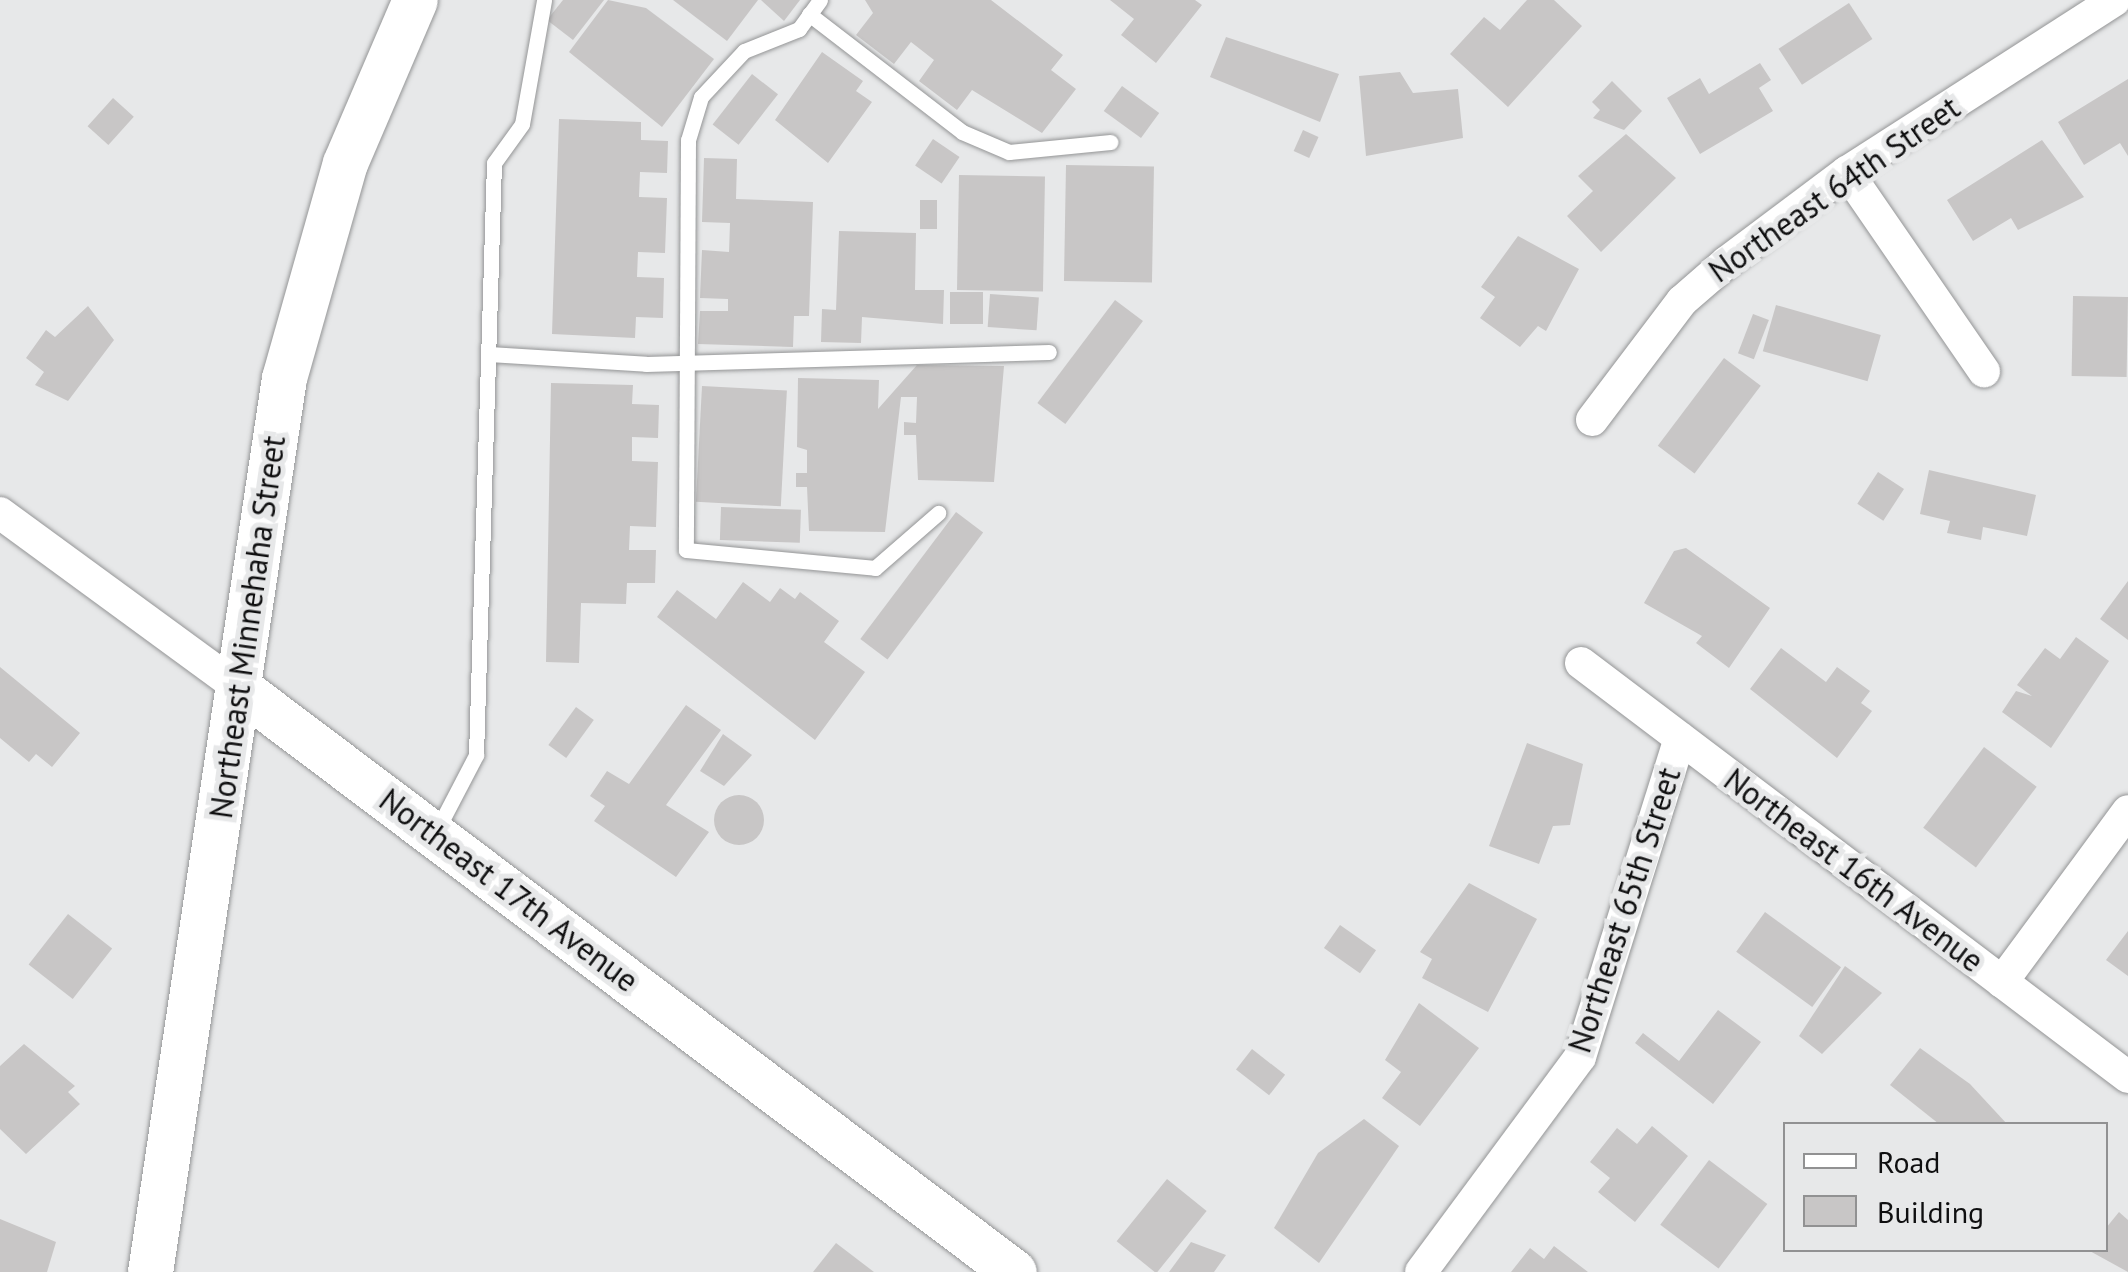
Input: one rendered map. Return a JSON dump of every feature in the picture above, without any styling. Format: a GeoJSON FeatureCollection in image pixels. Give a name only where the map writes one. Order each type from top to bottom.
{"type":"FeatureCollection","features":[{"type":"Feature","properties":{"kind":"main road","name":"Northeast Minnehaha Street"},"geometry":{"type":"LineString","coordinates":[[150,1272],[284,378],[310,269],[415,0]]}},
{"type":"Feature","properties":{"kind":"main road","name":"Northeast 17th Avenue"},"geometry":{"type":"LineString","coordinates":[[239,688],[1014,1272]]}},
{"type":"Feature","properties":{"kind":"street","name":"Northeast 64th Street"},"geometry":{"type":"LineString","coordinates":[[1592,420],[1682,301],[1848,172],[2110,1]]}},
{"type":"Feature","properties":{"kind":"street"},"geometry":{"type":"LineString","coordinates":[[1848,172],[1984,371]]}},
{"type":"Feature","properties":{"kind":"street","name":"Northeast 17th Avenue"},"geometry":{"type":"LineString","coordinates":[[0,514],[239,688]]}},
{"type":"Feature","properties":{"kind":"street","name":"Northeast 16th Avenue"},"geometry":{"type":"LineString","coordinates":[[1581,663],[2128,1077]]}},
{"type":"Feature","properties":{"kind":"street","name":"Northeast 65th Street"},"geometry":{"type":"LineString","coordinates":[[1421,1272],[1580,1057],[1680,738]]}},
{"type":"Feature","properties":{"kind":"street"},"geometry":{"type":"LineString","coordinates":[[2002,982],[2128,812]]}},
{"type":"Feature","properties":{"kind":"lane"},"geometry":{"type":"LineString","coordinates":[[434,834],[476,755],[494,163],[522,124],[544,0]]}},
{"type":"Feature","properties":{"kind":"lane"},"geometry":{"type":"LineString","coordinates":[[820,0],[798,30],[744,50],[701,97],[688,140],[686,550],[875,568],[938,512]]}},
{"type":"Feature","properties":{"kind":"lane"},"geometry":{"type":"LineString","coordinates":[[809,14],[962,132],[1009,152],[1111,142]]}},
{"type":"Feature","properties":{"kind":"lane"},"geometry":{"type":"LineString","coordinates":[[488,354],[684,362],[1050,352]]}},
{"type":"Feature","properties":{"kind":"building"},"geometry":{"type":"Polygon","coordinates":[[[563,0],[604,0],[573,40],[547,20],[563,0]]]}},
{"type":"Feature","properties":{"kind":"building"},"geometry":{"type":"Polygon","coordinates":[[[608,0],[646,8],[714,59],[662,127],[569,52],[608,0]]]}},
{"type":"Feature","properties":{"kind":"building"},"geometry":{"type":"Polygon","coordinates":[[[673,0],[758,0],[727,41],[673,0]]]}},
{"type":"Feature","properties":{"kind":"building"},"geometry":{"type":"Polygon","coordinates":[[[761,0],[800,0],[784,21],[761,0]]]}},
{"type":"Feature","properties":{"kind":"building"},"geometry":{"type":"Polygon","coordinates":[[[865,0],[991,0],[1063,55],[1051,70],[1076,89],[1042,133],[972,90],[957,110],[919,81],[934,60],[911,42],[894,64],[856,35],[873,13],[865,0]]]}},
{"type":"Feature","properties":{"kind":"building"},"geometry":{"type":"Polygon","coordinates":[[[1110,0],[1195,0],[1202,5],[1156,63],[1121,35],[1134,19],[1110,0]]]}},
{"type":"Feature","properties":{"kind":"building"},"geometry":{"type":"Polygon","coordinates":[[[1527,0],[1554,0],[1582,26],[1508,107],[1450,54],[1484,17],[1500,30],[1527,0]]]}},
{"type":"Feature","properties":{"kind":"building"},"geometry":{"type":"Polygon","coordinates":[[[1849,3],[1872,39],[1802,85],[1779,49],[1849,3]]]}},
{"type":"Feature","properties":{"kind":"building"},"geometry":{"type":"Polygon","coordinates":[[[1226,37],[1339,74],[1320,122],[1210,77],[1226,37]]]}},
{"type":"Feature","properties":{"kind":"building"},"geometry":{"type":"Polygon","coordinates":[[[822,52],[863,81],[856,91],[872,102],[828,163],[775,120],[822,52]]]}},
{"type":"Feature","properties":{"kind":"building"},"geometry":{"type":"Polygon","coordinates":[[[1760,63],[1771,80],[1759,88],[1773,111],[1700,154],[1667,98],[1700,78],[1709,94],[1760,63]]]}},
{"type":"Feature","properties":{"kind":"building"},"geometry":{"type":"Polygon","coordinates":[[[1400,72],[1413,93],[1458,89],[1463,138],[1366,156],[1359,76],[1400,72]]]}},
{"type":"Feature","properties":{"kind":"building"},"geometry":{"type":"Polygon","coordinates":[[[752,74],[778,94],[739,145],[713,124],[752,74]]]}},
{"type":"Feature","properties":{"kind":"building"},"geometry":{"type":"Polygon","coordinates":[[[2128,79],[2128,156],[2120,143],[2084,165],[2058,122],[2128,79]]]}},
{"type":"Feature","properties":{"kind":"building"},"geometry":{"type":"Polygon","coordinates":[[[1612,81],[1642,111],[1624,130],[1593,118],[1600,110],[1592,102],[1612,81]]]}},
{"type":"Feature","properties":{"kind":"building"},"geometry":{"type":"Polygon","coordinates":[[[1122,86],[1159,113],[1141,138],[1104,111],[1122,86]]]}},
{"type":"Feature","properties":{"kind":"building"},"geometry":{"type":"Polygon","coordinates":[[[113,98],[134,117],[108,145],[88,126],[113,98]]]}},
{"type":"Feature","properties":{"kind":"building"},"geometry":{"type":"Polygon","coordinates":[[[559,119],[641,122],[641,140],[668,141],[667,173],[640,172],[639,197],[667,198],[665,253],[638,252],[637,277],[664,278],[663,318],[636,317],[635,338],[552,334],[559,119]]]}},
{"type":"Feature","properties":{"kind":"building"},"geometry":{"type":"Polygon","coordinates":[[[1303,130],[1319,137],[1309,158],[1294,151],[1303,130]]]}},
{"type":"Feature","properties":{"kind":"building"},"geometry":{"type":"Polygon","coordinates":[[[1626,134],[1676,178],[1601,252],[1567,216],[1593,191],[1578,176],[1626,134]]]}},
{"type":"Feature","properties":{"kind":"building"},"geometry":{"type":"Polygon","coordinates":[[[933,139],[960,157],[942,183],[915,166],[933,139]]]}},
{"type":"Feature","properties":{"kind":"building"},"geometry":{"type":"Polygon","coordinates":[[[2042,140],[2084,197],[2018,230],[2011,218],[1973,241],[1947,200],[2042,140]]]}},
{"type":"Feature","properties":{"kind":"building"},"geometry":{"type":"Polygon","coordinates":[[[704,158],[737,159],[736,199],[813,202],[809,316],[794,316],[793,347],[698,344],[700,311],[728,311],[728,299],[700,298],[702,250],[729,252],[730,223],[702,222],[704,158]]]}},
{"type":"Feature","properties":{"kind":"building"},"geometry":{"type":"Polygon","coordinates":[[[1066,165],[1154,167],[1152,283],[1064,281],[1066,165]]]}},
{"type":"Feature","properties":{"kind":"building"},"geometry":{"type":"Polygon","coordinates":[[[959,175],[1045,177],[1043,291],[957,290],[959,175]]]}},
{"type":"Feature","properties":{"kind":"building"},"geometry":{"type":"Polygon","coordinates":[[[920,200],[937,200],[937,229],[920,229],[920,200]]]}},
{"type":"Feature","properties":{"kind":"building"},"geometry":{"type":"Polygon","coordinates":[[[839,231],[916,233],[915,290],[944,290],[943,324],[862,317],[861,343],[821,342],[822,309],[836,310],[839,231]]]}},
{"type":"Feature","properties":{"kind":"building"},"geometry":{"type":"Polygon","coordinates":[[[1518,236],[1579,269],[1546,331],[1538,326],[1520,347],[1480,318],[1495,297],[1481,287],[1518,236]]]}},
{"type":"Feature","properties":{"kind":"building"},"geometry":{"type":"Polygon","coordinates":[[[950,292],[983,292],[983,324],[950,324],[950,292]]]}},
{"type":"Feature","properties":{"kind":"building"},"geometry":{"type":"Polygon","coordinates":[[[990,294],[1039,297],[1037,330],[988,327],[990,294]]]}},
{"type":"Feature","properties":{"kind":"building"},"geometry":{"type":"Polygon","coordinates":[[[2073,296],[2128,297],[2127,377],[2072,376],[2073,296]]]}},
{"type":"Feature","properties":{"kind":"building"},"geometry":{"type":"Polygon","coordinates":[[[1115,300],[1143,321],[1065,424],[1037,403],[1115,300]]]}},
{"type":"Feature","properties":{"kind":"building"},"geometry":{"type":"Polygon","coordinates":[[[1776,305],[1881,335],[1868,381],[1763,351],[1776,305]]]}},
{"type":"Feature","properties":{"kind":"building"},"geometry":{"type":"Polygon","coordinates":[[[88,306],[114,340],[68,401],[35,385],[44,372],[26,358],[46,330],[55,337],[88,306]]]}},
{"type":"Feature","properties":{"kind":"building"},"geometry":{"type":"Polygon","coordinates":[[[1753,314],[1769,320],[1754,359],[1738,353],[1753,314]]]}},
{"type":"Feature","properties":{"kind":"building"},"geometry":{"type":"Polygon","coordinates":[[[1724,358],[1761,386],[1695,474],[1658,446],[1724,358]]]}},
{"type":"Feature","properties":{"kind":"building"},"geometry":{"type":"Polygon","coordinates":[[[917,365],[1004,366],[994,482],[918,480],[916,435],[904,435],[904,422],[916,423],[917,397],[901,397],[885,532],[809,531],[807,487],[796,487],[796,473],[807,473],[807,450],[797,447],[798,378],[879,380],[878,409],[917,365]]]}},
{"type":"Feature","properties":{"kind":"building"},"geometry":{"type":"Polygon","coordinates":[[[551,383],[633,385],[632,404],[659,405],[658,438],[632,437],[632,461],[658,462],[656,527],[630,526],[629,550],[656,550],[655,583],[627,583],[626,604],[581,603],[579,663],[546,662],[551,383]]]}},
{"type":"Feature","properties":{"kind":"building"},"geometry":{"type":"Polygon","coordinates":[[[702,386],[787,390],[781,506],[696,502],[702,386]]]}},
{"type":"Feature","properties":{"kind":"building"},"geometry":{"type":"Polygon","coordinates":[[[1929,470],[2036,495],[2027,536],[1983,527],[1981,540],[1947,533],[1950,521],[1920,514],[1929,470]]]}},
{"type":"Feature","properties":{"kind":"building"},"geometry":{"type":"Polygon","coordinates":[[[1878,472],[1904,489],[1883,521],[1857,504],[1878,472]]]}},
{"type":"Feature","properties":{"kind":"building"},"geometry":{"type":"Polygon","coordinates":[[[721,507],[801,510],[800,543],[720,540],[721,507]]]}},
{"type":"Feature","properties":{"kind":"building"},"geometry":{"type":"Polygon","coordinates":[[[956,512],[983,532],[887,659],[860,639],[956,512]]]}},
{"type":"Feature","properties":{"kind":"building"},"geometry":{"type":"Polygon","coordinates":[[[1686,548],[1770,608],[1729,668],[1696,643],[1702,636],[1644,603],[1674,551],[1686,548]]]}},
{"type":"Feature","properties":{"kind":"building"},"geometry":{"type":"Polygon","coordinates":[[[2128,581],[2128,640],[2100,619],[2128,581]]]}},
{"type":"Feature","properties":{"kind":"building"},"geometry":{"type":"Polygon","coordinates":[[[743,582],[770,602],[780,588],[795,599],[800,592],[839,621],[824,642],[865,672],[815,740],[657,617],[677,590],[716,619],[743,582]]]}},
{"type":"Feature","properties":{"kind":"building"},"geometry":{"type":"Polygon","coordinates":[[[2076,637],[2109,661],[2051,748],[2002,712],[2016,691],[2032,696],[2017,685],[2045,648],[2060,659],[2076,637]]]}},
{"type":"Feature","properties":{"kind":"building"},"geometry":{"type":"Polygon","coordinates":[[[1781,648],[1826,682],[1837,667],[1870,691],[1861,703],[1872,711],[1837,758],[1750,689],[1781,648]]]}},
{"type":"Feature","properties":{"kind":"building"},"geometry":{"type":"Polygon","coordinates":[[[0,667],[80,733],[52,767],[36,754],[29,762],[0,738],[0,667]]]}},
{"type":"Feature","properties":{"kind":"building"},"geometry":{"type":"Polygon","coordinates":[[[686,705],[721,730],[666,805],[709,832],[676,877],[594,821],[605,806],[590,796],[607,771],[629,784],[686,705]]]}},
{"type":"Feature","properties":{"kind":"building"},"geometry":{"type":"Polygon","coordinates":[[[576,707],[594,720],[566,758],[548,745],[576,707]]]}},
{"type":"Feature","properties":{"kind":"building"},"geometry":{"type":"Polygon","coordinates":[[[723,734],[752,755],[724,786],[700,771],[723,734]]]}},
{"type":"Feature","properties":{"kind":"building"},"geometry":{"type":"Polygon","coordinates":[[[1527,743],[1583,764],[1570,825],[1553,826],[1539,864],[1489,846],[1527,743]]]}},
{"type":"Feature","properties":{"kind":"building"},"geometry":{"type":"Polygon","coordinates":[[[1984,747],[2037,787],[1976,867],[1923,828],[1984,747]]]}},
{"type":"Feature","properties":{"kind":"building"},"geometry":{"type":"Polygon","coordinates":[[[739,795],[757,802],[764,820],[757,838],[739,845],[721,838],[714,820],[721,802],[739,795]]]}},
{"type":"Feature","properties":{"kind":"building"},"geometry":{"type":"Polygon","coordinates":[[[1469,883],[1537,919],[1488,1012],[1422,978],[1432,959],[1420,952],[1469,883]]]}},
{"type":"Feature","properties":{"kind":"building"},"geometry":{"type":"Polygon","coordinates":[[[1765,912],[1841,967],[1812,1007],[1736,952],[1765,912]]]}},
{"type":"Feature","properties":{"kind":"building"},"geometry":{"type":"Polygon","coordinates":[[[68,914],[112,948],[73,999],[29,964],[68,914]]]}},
{"type":"Feature","properties":{"kind":"building"},"geometry":{"type":"Polygon","coordinates":[[[1340,925],[1376,950],[1360,973],[1324,948],[1340,925]]]}},
{"type":"Feature","properties":{"kind":"building"},"geometry":{"type":"Polygon","coordinates":[[[2128,931],[2128,976],[2106,960],[2128,931]]]}},
{"type":"Feature","properties":{"kind":"building"},"geometry":{"type":"Polygon","coordinates":[[[1845,966],[1882,993],[1822,1054],[1799,1036],[1845,966]]]}},
{"type":"Feature","properties":{"kind":"building"},"geometry":{"type":"Polygon","coordinates":[[[1419,1003],[1479,1048],[1420,1126],[1382,1098],[1401,1072],[1385,1060],[1419,1003]]]}},
{"type":"Feature","properties":{"kind":"building"},"geometry":{"type":"Polygon","coordinates":[[[1718,1010],[1761,1042],[1713,1104],[1635,1043],[1643,1033],[1679,1061],[1718,1010]]]}},
{"type":"Feature","properties":{"kind":"building"},"geometry":{"type":"Polygon","coordinates":[[[24,1044],[75,1086],[68,1092],[80,1104],[26,1154],[0,1129],[0,1066],[24,1044]]]}},
{"type":"Feature","properties":{"kind":"building"},"geometry":{"type":"Polygon","coordinates":[[[1920,1048],[1970,1084],[2005,1122],[1936,1122],[1890,1085],[1920,1048]]]}},
{"type":"Feature","properties":{"kind":"building"},"geometry":{"type":"Polygon","coordinates":[[[1252,1049],[1285,1075],[1269,1095],[1236,1069],[1252,1049]]]}},
{"type":"Feature","properties":{"kind":"building"},"geometry":{"type":"Polygon","coordinates":[[[1364,1119],[1399,1146],[1319,1263],[1274,1228],[1318,1153],[1364,1119]]]}},
{"type":"Feature","properties":{"kind":"building"},"geometry":{"type":"Polygon","coordinates":[[[1652,1126],[1688,1156],[1635,1222],[1598,1192],[1610,1178],[1590,1162],[1617,1128],[1637,1144],[1652,1126]]]}},
{"type":"Feature","properties":{"kind":"building"},"geometry":{"type":"Polygon","coordinates":[[[1709,1160],[1767,1204],[1719,1269],[1660,1225],[1709,1160]]]}},
{"type":"Feature","properties":{"kind":"building"},"geometry":{"type":"Polygon","coordinates":[[[1167,1179],[1207,1211],[1157,1272],[1117,1241],[1167,1179]]]}},
{"type":"Feature","properties":{"kind":"building"},"geometry":{"type":"Polygon","coordinates":[[[2119,1212],[2128,1220],[2128,1272],[2092,1252],[2108,1252],[2108,1226],[2119,1212]]]}},
{"type":"Feature","properties":{"kind":"building"},"geometry":{"type":"Polygon","coordinates":[[[0,1219],[56,1242],[47,1272],[0,1272],[0,1219]]]}},
{"type":"Feature","properties":{"kind":"building"},"geometry":{"type":"Polygon","coordinates":[[[1191,1242],[1226,1255],[1214,1272],[1169,1272],[1191,1242]]]}},
{"type":"Feature","properties":{"kind":"building"},"geometry":{"type":"Polygon","coordinates":[[[836,1243],[874,1272],[813,1272],[836,1243]]]}},
{"type":"Feature","properties":{"kind":"building"},"geometry":{"type":"Polygon","coordinates":[[[1554,1246],[1588,1272],[1511,1272],[1530,1248],[1544,1259],[1554,1246]]]}}]}
